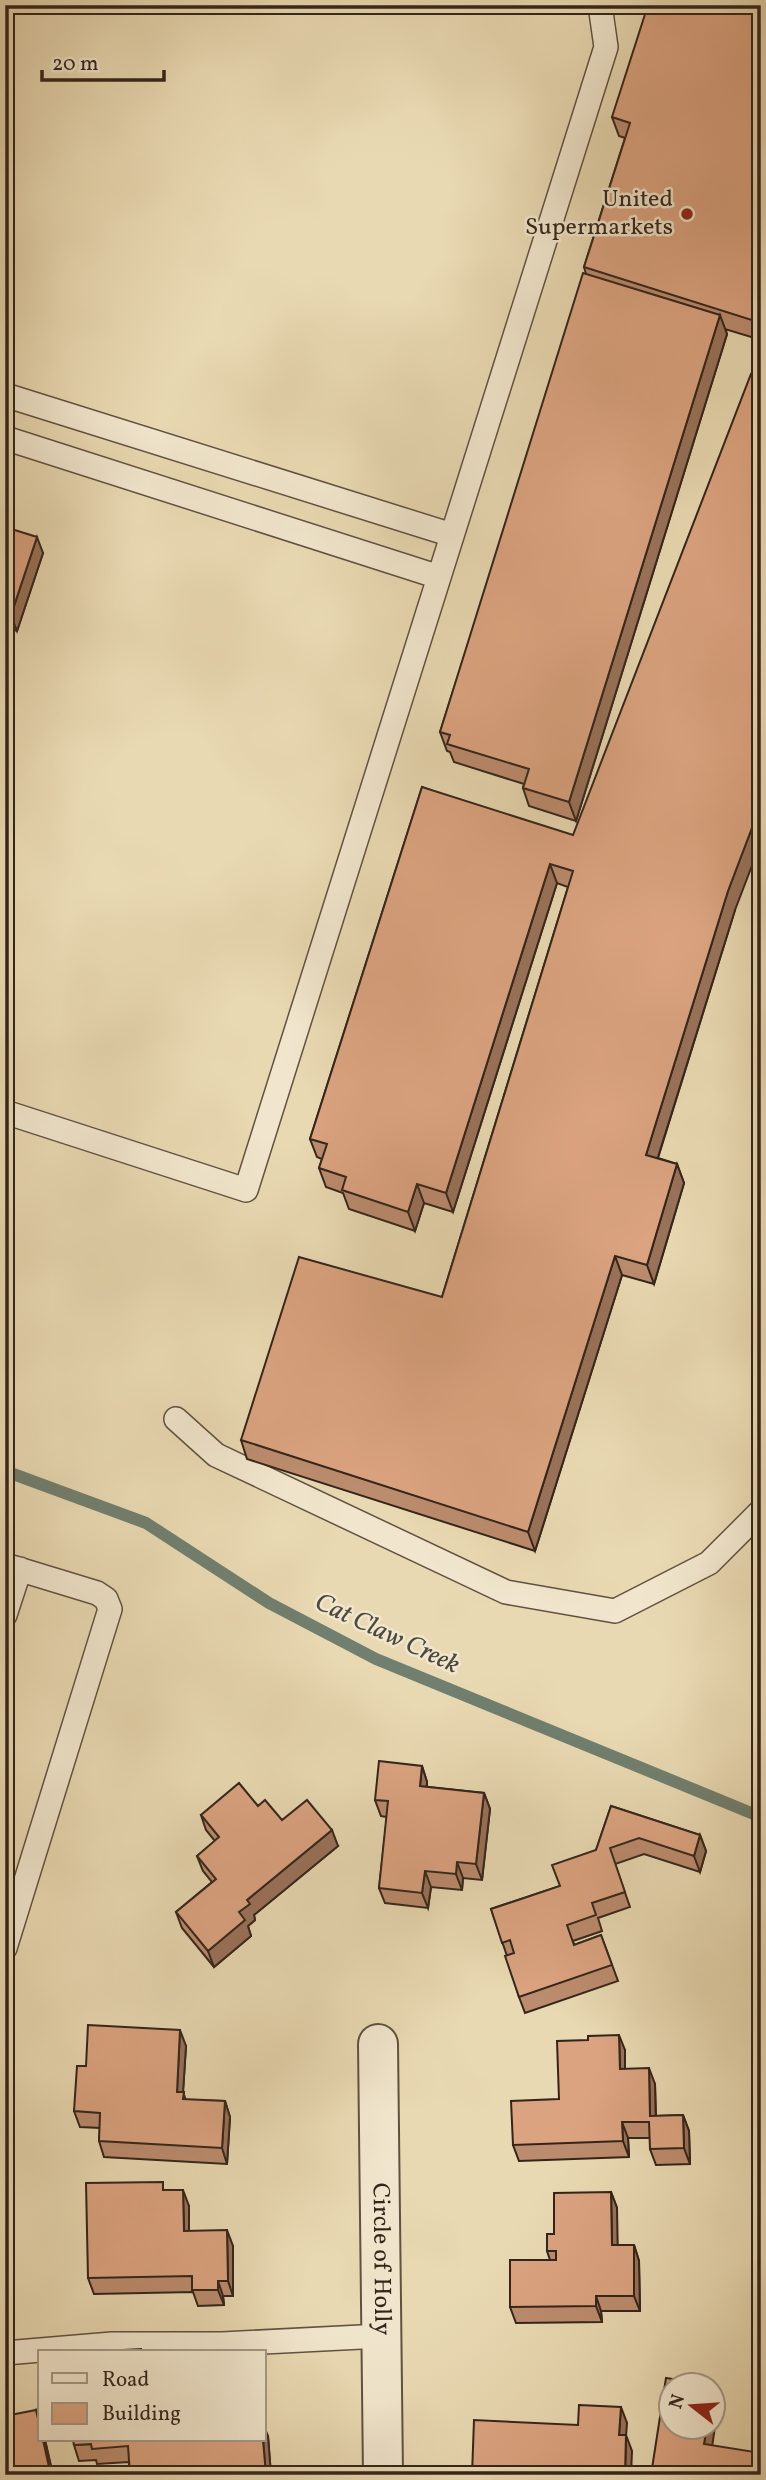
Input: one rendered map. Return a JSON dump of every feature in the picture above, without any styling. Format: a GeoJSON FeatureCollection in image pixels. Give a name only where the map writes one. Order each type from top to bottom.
{"type":"FeatureCollection","features":[{"type":"Feature","properties":{"kind":"street","name":"Circle of Holly"},"geometry":{"type":"LineString","coordinates":[[378,2044],[383,2475]]}},
{"type":"Feature","properties":{"kind":"lane"},"geometry":{"type":"LineString","coordinates":[[5,1112],[246,1189],[606,47],[600,5]]}},
{"type":"Feature","properties":{"kind":"lane"},"geometry":{"type":"LineString","coordinates":[[5,395],[452,535]]}},
{"type":"Feature","properties":{"kind":"lane"},"geometry":{"type":"LineString","coordinates":[[5,438],[439,577]]}},
{"type":"Feature","properties":{"kind":"lane"},"geometry":{"type":"LineString","coordinates":[[176,1419],[216,1455],[506,1592],[615,1611],[709,1563],[761,1511]]}},
{"type":"Feature","properties":{"kind":"lane"},"geometry":{"type":"LineString","coordinates":[[5,1615],[12,1567],[97,1593],[106,1599],[110,1609],[5,1948]]}},
{"type":"Feature","properties":{"kind":"lane"},"geometry":{"type":"LineString","coordinates":[[41,2350],[112,2344],[222,2344],[381,2336]]}},
{"type":"Feature","properties":{"kind":"lane"},"geometry":{"type":"LineString","coordinates":[[5,2353],[38,2350]]}},
{"type":"Feature","properties":{"kind":"building","name":"United Supermarkets"},"geometry":{"type":"Polygon","coordinates":[[[648,5],[761,5],[761,323],[584,267],[630,123],[612,117],[648,5]]]}},
{"type":"Feature","properties":{"kind":"building"},"geometry":{"type":"Polygon","coordinates":[[[583,273],[720,315],[569,802],[523,788],[529,769],[447,744],[450,735],[440,732],[583,273]]]}},
{"type":"Feature","properties":{"kind":"building"},"geometry":{"type":"Polygon","coordinates":[[[751,374],[761,379],[761,804],[728,891],[646,1155],[677,1164],[647,1265],[615,1256],[528,1532],[241,1440],[299,1257],[442,1297],[573,871],[550,864],[446,1193],[417,1184],[408,1212],[342,1190],[346,1177],[319,1168],[327,1144],[310,1139],[422,787],[573,835],[751,374]]]}},
{"type":"Feature","properties":{"kind":"building"},"geometry":{"type":"Polygon","coordinates":[[[5,527],[37,537],[11,615],[5,613],[5,527]]]}},
{"type":"Feature","properties":{"kind":"building"},"geometry":{"type":"Polygon","coordinates":[[[379,1761],[422,1766],[420,1786],[484,1793],[476,1864],[457,1862],[456,1874],[425,1871],[422,1893],[379,1888],[388,1801],[375,1800],[379,1761]]]}},
{"type":"Feature","properties":{"kind":"building"},"geometry":{"type":"Polygon","coordinates":[[[239,1783],[258,1806],[265,1800],[282,1820],[307,1800],[332,1830],[247,1900],[250,1904],[239,1912],[245,1920],[208,1951],[176,1912],[216,1879],[197,1856],[219,1837],[201,1815],[239,1783]]]}},
{"type":"Feature","properties":{"kind":"building"},"geometry":{"type":"Polygon","coordinates":[[[611,1806],[700,1835],[694,1856],[639,1838],[610,1848],[625,1892],[592,1903],[596,1915],[567,1925],[574,1945],[601,1935],[612,1965],[519,1997],[505,1956],[514,1953],[510,1940],[502,1943],[491,1909],[560,1886],[552,1865],[596,1850],[611,1806]]]}},
{"type":"Feature","properties":{"kind":"building"},"geometry":{"type":"Polygon","coordinates":[[[88,2025],[180,2030],[177,2092],[184,2092],[183,2099],[225,2101],[222,2148],[99,2141],[100,2113],[74,2111],[77,2066],[86,2066],[88,2025]]]}},
{"type":"Feature","properties":{"kind":"building"},"geometry":{"type":"Polygon","coordinates":[[[619,2035],[620,2069],[649,2068],[650,2116],[683,2115],[684,2148],[650,2149],[649,2122],[622,2122],[623,2141],[513,2145],[511,2101],[559,2099],[557,2041],[619,2035]]]}},
{"type":"Feature","properties":{"kind":"building"},"geometry":{"type":"Polygon","coordinates":[[[163,2182],[163,2190],[183,2190],[184,2231],[227,2230],[228,2281],[218,2281],[218,2290],[192,2290],[192,2276],[88,2278],[86,2183],[163,2182]]]}},
{"type":"Feature","properties":{"kind":"building"},"geometry":{"type":"Polygon","coordinates":[[[611,2192],[612,2245],[634,2245],[634,2296],[596,2296],[596,2306],[510,2307],[510,2260],[556,2260],[556,2251],[547,2251],[547,2234],[554,2234],[554,2193],[611,2192]]]}},
{"type":"Feature","properties":{"kind":"building"},"geometry":{"type":"Polygon","coordinates":[[[579,2405],[621,2407],[619,2435],[626,2435],[625,2475],[472,2475],[474,2420],[578,2425],[579,2405]]]}},
{"type":"Feature","properties":{"kind":"building"},"geometry":{"type":"Polygon","coordinates":[[[36,2410],[38,2442],[43,2442],[49,2467],[18,2475],[5,2475],[5,2416],[36,2410]]]}},
{"type":"Feature","properties":{"kind":"building"},"geometry":{"type":"Polygon","coordinates":[[[658,2430],[658,2442],[704,2442],[761,2453],[761,2475],[651,2475],[658,2430]]]}},
{"type":"Feature","properties":{"kind":"building"},"geometry":{"type":"Polygon","coordinates":[[[73,2442],[263,2442],[266,2475],[130,2475],[128,2446],[92,2449],[91,2444],[74,2445],[73,2442]]]}},
{"type":"Feature","properties":{"kind":"waterway","name":"Cat Claw Creek"},"geometry":{"type":"LineString","coordinates":[[5,1471],[146,1523],[269,1603],[376,1659],[761,1817]]}},
{"type":"Feature","properties":{"kind":"place","name":"United Supermarkets"},"geometry":{"type":"Point","coordinates":[687,214]}}]}
